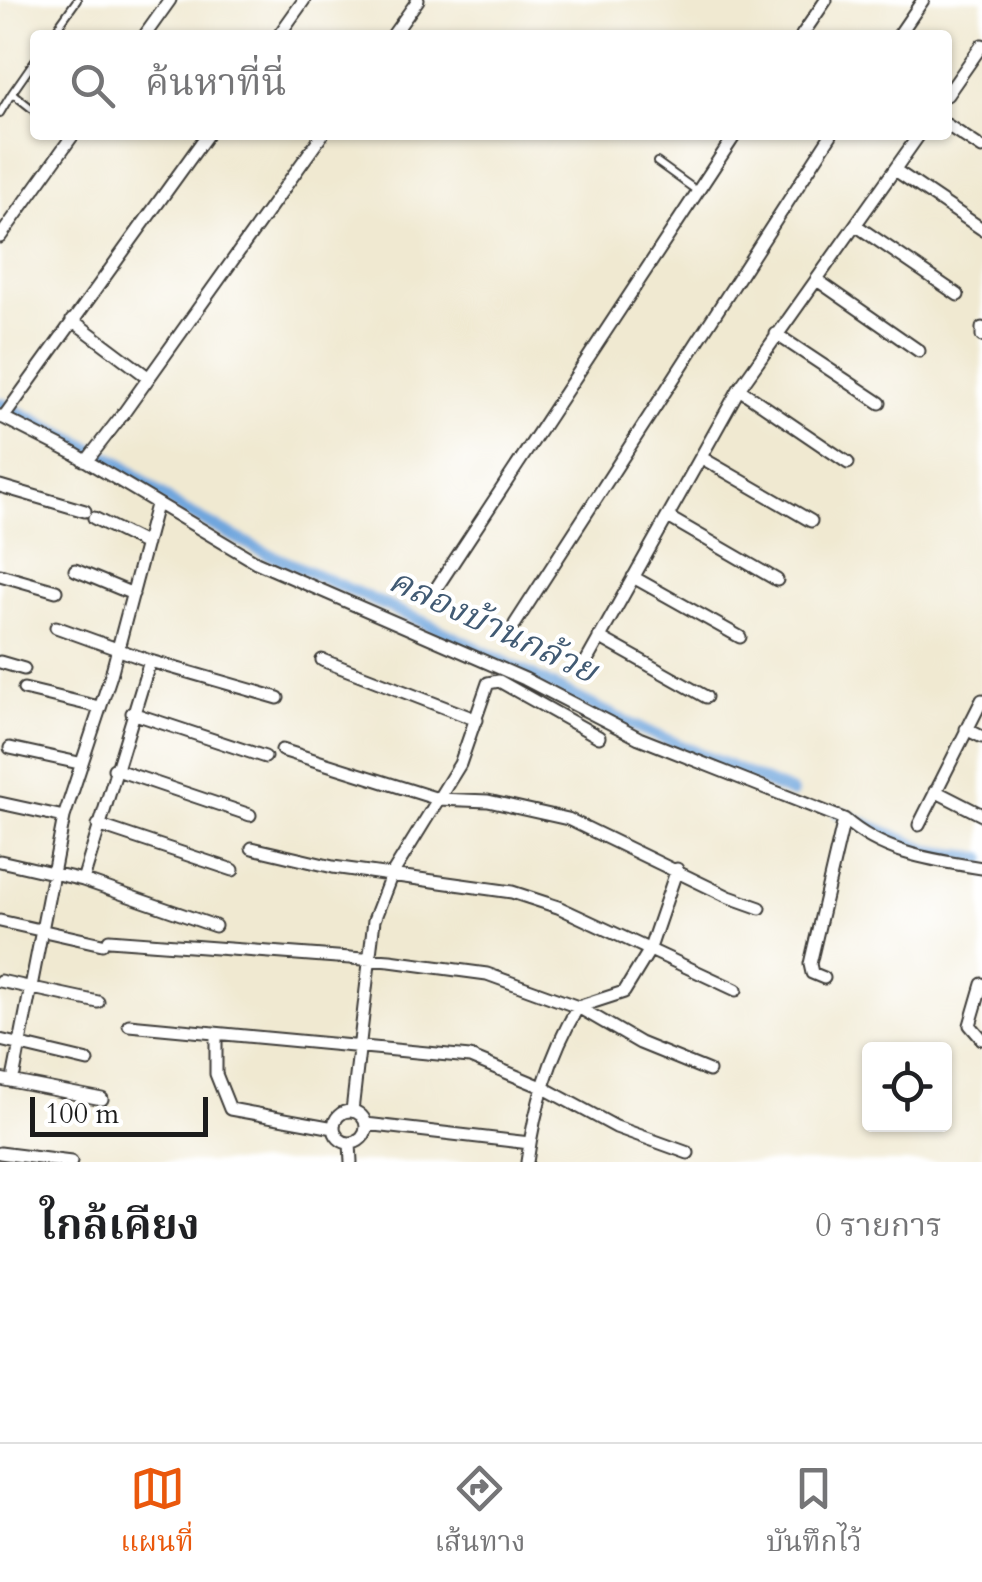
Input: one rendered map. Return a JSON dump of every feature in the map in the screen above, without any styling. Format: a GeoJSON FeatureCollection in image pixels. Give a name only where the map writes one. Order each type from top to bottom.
{"type":"FeatureCollection","features":[{"type":"Feature","properties":{"kind":"street"},"geometry":{"type":"LineString","coordinates":[[149,30],[170,0]]}},
{"type":"Feature","properties":{"kind":"street"},"geometry":{"type":"LineString","coordinates":[[283,30],[304,0]]}},
{"type":"Feature","properties":{"kind":"street"},"geometry":{"type":"LineString","coordinates":[[397,30],[418,0]]}},
{"type":"Feature","properties":{"kind":"street"},"geometry":{"type":"LineString","coordinates":[[805,30],[826,0]]}},
{"type":"Feature","properties":{"kind":"street"},"geometry":{"type":"LineString","coordinates":[[903,30],[923,0]]}},
{"type":"Feature","properties":{"kind":"street"},"geometry":{"type":"LineString","coordinates":[[952,90],[977,63],[982,45]]}},
{"type":"Feature","properties":{"kind":"street"},"geometry":{"type":"LineString","coordinates":[[952,128],[982,148]]}},
{"type":"Feature","properties":{"kind":"street"},"geometry":{"type":"LineString","coordinates":[[2,230],[67,140]]}},
{"type":"Feature","properties":{"kind":"street"},"geometry":{"type":"LineString","coordinates":[[203,140],[4,416],[86,459],[156,505],[256,562],[525,680],[639,738],[844,818],[857,830],[919,860],[982,868]]}},
{"type":"Feature","properties":{"kind":"street"},"geometry":{"type":"LineString","coordinates":[[86,459],[149,378],[318,140]]}},
{"type":"Feature","properties":{"kind":"street"},"geometry":{"type":"LineString","coordinates":[[436,587],[732,140]]}},
{"type":"Feature","properties":{"kind":"street"},"geometry":{"type":"LineString","coordinates":[[515,624],[828,140]]}},
{"type":"Feature","properties":{"kind":"street"},"geometry":{"type":"LineString","coordinates":[[582,670],[739,389],[916,140]]}},
{"type":"Feature","properties":{"kind":"street"},"geometry":{"type":"LineString","coordinates":[[895,170],[982,229]]}},
{"type":"Feature","properties":{"kind":"street"},"geometry":{"type":"LineString","coordinates":[[857,226],[958,295]]}},
{"type":"Feature","properties":{"kind":"street"},"geometry":{"type":"LineString","coordinates":[[817,280],[919,351]]}},
{"type":"Feature","properties":{"kind":"street"},"geometry":{"type":"LineString","coordinates":[[72,320],[149,378]]}},
{"type":"Feature","properties":{"kind":"street"},"geometry":{"type":"LineString","coordinates":[[982,328],[982,336]]}},
{"type":"Feature","properties":{"kind":"street"},"geometry":{"type":"LineString","coordinates":[[776,334],[880,403]]}},
{"type":"Feature","properties":{"kind":"street"},"geometry":{"type":"LineString","coordinates":[[739,389],[848,462]]}},
{"type":"Feature","properties":{"kind":"street"},"geometry":{"type":"LineString","coordinates":[[702,458],[811,521]]}},
{"type":"Feature","properties":{"kind":"street"},"geometry":{"type":"LineString","coordinates":[[0,486],[89,515],[146,544]]}},
{"type":"Feature","properties":{"kind":"street"},"geometry":{"type":"LineString","coordinates":[[14,1074],[64,817],[118,651],[156,505]]}},
{"type":"Feature","properties":{"kind":"street"},"geometry":{"type":"LineString","coordinates":[[668,516],[777,580]]}},
{"type":"Feature","properties":{"kind":"street"},"geometry":{"type":"LineString","coordinates":[[76,570],[134,594]]}},
{"type":"Feature","properties":{"kind":"street"},"geometry":{"type":"LineString","coordinates":[[0,575],[56,591]]}},
{"type":"Feature","properties":{"kind":"street"},"geometry":{"type":"LineString","coordinates":[[633,577],[740,638]]}},
{"type":"Feature","properties":{"kind":"street"},"geometry":{"type":"LineString","coordinates":[[56,628],[118,651],[278,698]]}},
{"type":"Feature","properties":{"kind":"street"},"geometry":{"type":"LineString","coordinates":[[599,637],[706,697]]}},
{"type":"Feature","properties":{"kind":"street"},"geometry":{"type":"LineString","coordinates":[[322,660],[477,720]]}},
{"type":"Feature","properties":{"kind":"street"},"geometry":{"type":"LineString","coordinates":[[83,880],[150,661]]}},
{"type":"Feature","properties":{"kind":"street"},"geometry":{"type":"LineString","coordinates":[[0,662],[24,669]]}},
{"type":"Feature","properties":{"kind":"street"},"geometry":{"type":"LineString","coordinates":[[352,1111],[362,1045],[366,960],[374,920],[391,876],[460,764],[488,683],[498,681],[599,737]]}},
{"type":"Feature","properties":{"kind":"street"},"geometry":{"type":"LineString","coordinates":[[24,690],[99,707]]}},
{"type":"Feature","properties":{"kind":"street"},"geometry":{"type":"LineString","coordinates":[[918,825],[982,700]]}},
{"type":"Feature","properties":{"kind":"street"},"geometry":{"type":"LineString","coordinates":[[132,713],[265,757]]}},
{"type":"Feature","properties":{"kind":"street"},"geometry":{"type":"LineString","coordinates":[[966,729],[982,737]]}},
{"type":"Feature","properties":{"kind":"street"},"geometry":{"type":"LineString","coordinates":[[10,748],[79,763]]}},
{"type":"Feature","properties":{"kind":"street"},"geometry":{"type":"LineString","coordinates":[[282,750],[438,799],[488,801],[568,819],[677,869],[729,898],[760,908]]}},
{"type":"Feature","properties":{"kind":"street"},"geometry":{"type":"LineString","coordinates":[[114,769],[250,815]]}},
{"type":"Feature","properties":{"kind":"street"},"geometry":{"type":"LineString","coordinates":[[935,791],[982,815]]}},
{"type":"Feature","properties":{"kind":"street"},"geometry":{"type":"LineString","coordinates":[[0,803],[64,817]]}},
{"type":"Feature","properties":{"kind":"street"},"geometry":{"type":"LineString","coordinates":[[824,978],[812,973],[810,964],[844,818]]}},
{"type":"Feature","properties":{"kind":"street"},"geometry":{"type":"LineString","coordinates":[[98,824],[233,870]]}},
{"type":"Feature","properties":{"kind":"street"},"geometry":{"type":"LineString","coordinates":[[252,848],[391,876],[512,892],[573,913],[736,990]]}},
{"type":"Feature","properties":{"kind":"street"},"geometry":{"type":"LineString","coordinates":[[0,861],[83,880],[216,926]]}},
{"type":"Feature","properties":{"kind":"street"},"geometry":{"type":"LineString","coordinates":[[527,1162],[542,1087],[557,1044],[578,1008],[624,992],[649,952],[677,869]]}},
{"type":"Feature","properties":{"kind":"street"},"geometry":{"type":"LineString","coordinates":[[0,921],[106,942],[366,960],[487,974],[578,1008],[640,1043],[708,1071]]}},
{"type":"Feature","properties":{"kind":"street"},"geometry":{"type":"LineString","coordinates":[[0,981],[98,1002]]}},
{"type":"Feature","properties":{"kind":"street"},"geometry":{"type":"LineString","coordinates":[[982,984],[970,1025],[982,1039]]}},
{"type":"Feature","properties":{"kind":"street"},"geometry":{"type":"LineString","coordinates":[[128,1024],[470,1057],[542,1087],[616,1127],[688,1154]]}},
{"type":"Feature","properties":{"kind":"street"},"geometry":{"type":"LineString","coordinates":[[216,1034],[216,1074],[230,1109],[334,1128]]}},
{"type":"Feature","properties":{"kind":"street"},"geometry":{"type":"LineString","coordinates":[[0,1040],[88,1060]]}},
{"type":"Feature","properties":{"kind":"street"},"geometry":{"type":"LineString","coordinates":[[0,1079],[102,1099]]}},
{"type":"Feature","properties":{"kind":"street"},"geometry":{"type":"LineString","coordinates":[[352,1111],[337,1117],[334,1128],[340,1138],[350,1142],[360,1139],[366,1124]]}},
{"type":"Feature","properties":{"kind":"street"},"geometry":{"type":"LineString","coordinates":[[352,1111],[366,1124],[530,1143]]}},
{"type":"Feature","properties":{"kind":"street"},"geometry":{"type":"LineString","coordinates":[[350,1142],[351,1162]]}},
{"type":"Feature","properties":{"kind":"street"},"geometry":{"type":"LineString","coordinates":[[0,1153],[71,1162]]}},
{"type":"Feature","properties":{"kind":"lane"},"geometry":{"type":"LineString","coordinates":[[56,30],[77,0]]}},
{"type":"Feature","properties":{"kind":"lane"},"geometry":{"type":"LineString","coordinates":[[0,113],[30,67]]}},
{"type":"Feature","properties":{"kind":"lane"},"geometry":{"type":"LineString","coordinates":[[12,92],[30,107]]}},
{"type":"Feature","properties":{"kind":"lane"},"geometry":{"type":"LineString","coordinates":[[656,162],[697,191]]}},
{"type":"Feature","properties":{"kind":"waterway","name":"คลองบ้านกล้วย"},"geometry":{"type":"LineString","coordinates":[[0,403],[118,462],[179,508],[266,553],[421,621],[630,724],[792,793]]}},
{"type":"Feature","properties":{"kind":"waterway","name":"คลองบ้านกล้วย"},"geometry":{"type":"LineString","coordinates":[[838,812],[929,851],[982,858]]}}]}
